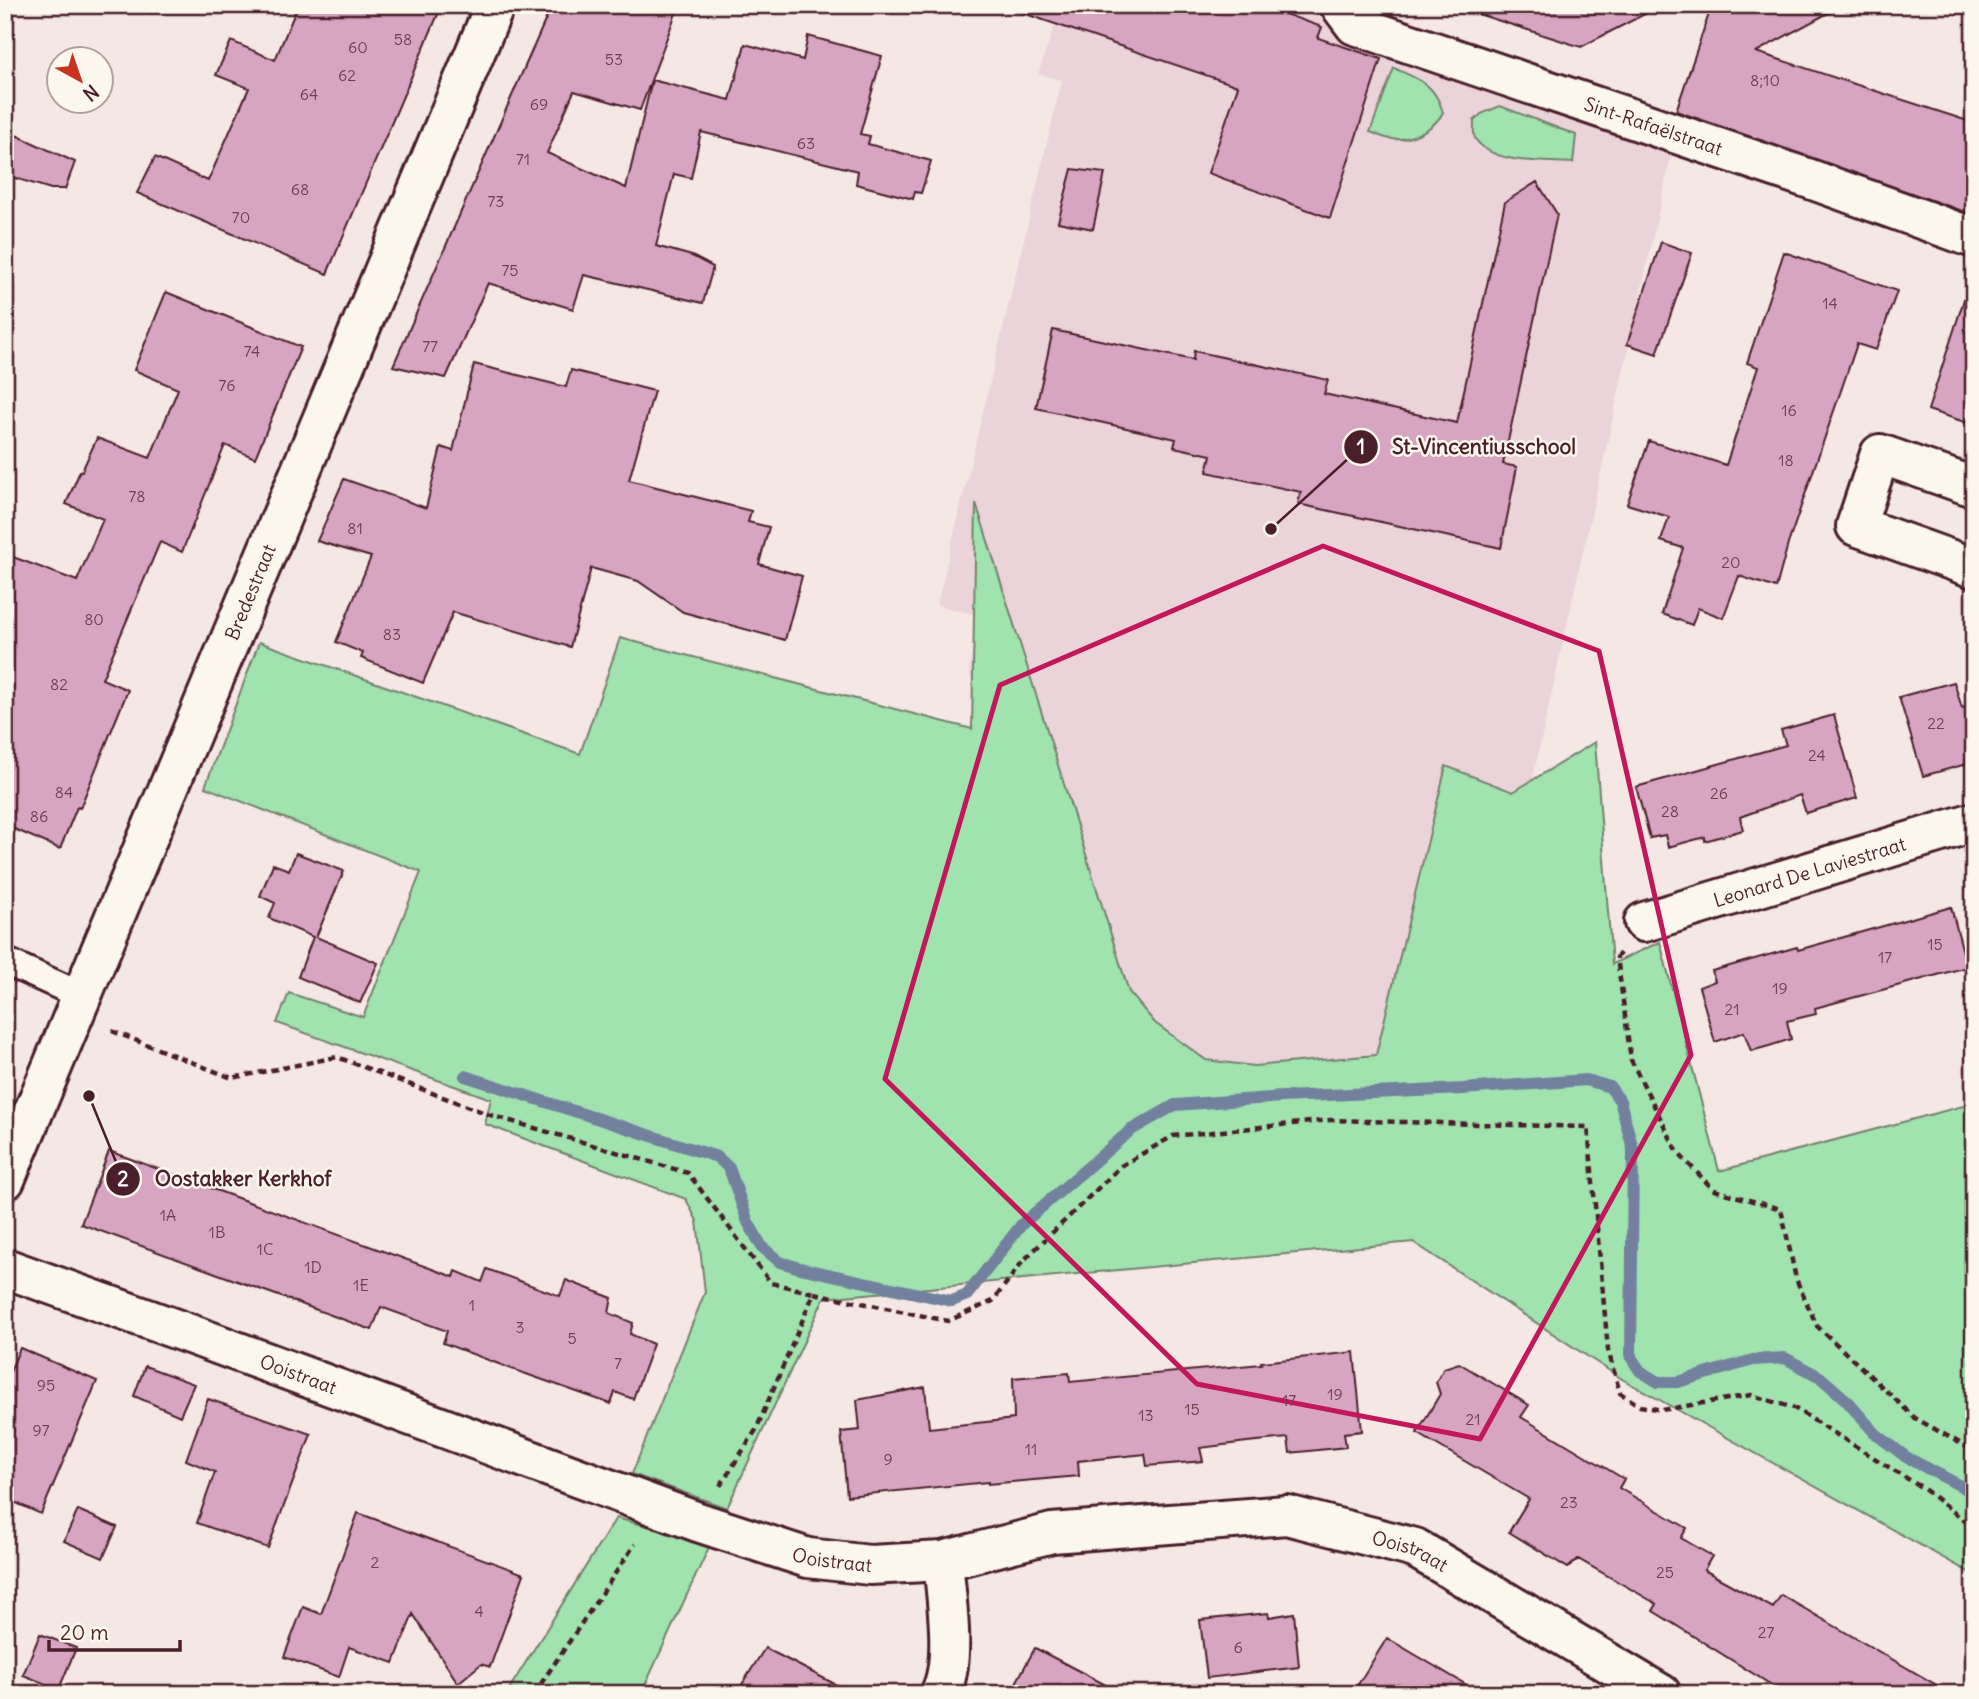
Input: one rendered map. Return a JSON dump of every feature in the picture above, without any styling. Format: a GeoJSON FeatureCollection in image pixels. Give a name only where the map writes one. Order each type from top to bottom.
{"type":"FeatureCollection","features":[{"type":"Feature","properties":{"kind":"street","name":"Bredestraat"},"geometry":{"type":"LineString","coordinates":[[5,1180],[495,5]]}},
{"type":"Feature","properties":{"kind":"street","name":"Sint-Rafaëlstraat"},"geometry":{"type":"LineString","coordinates":[[1340,5],[1354,24],[1810,179],[1974,238]]}},
{"type":"Feature","properties":{"kind":"street"},"geometry":{"type":"LineString","coordinates":[[1974,487],[1880,454],[1856,526],[1974,568]]}},
{"type":"Feature","properties":{"kind":"street","name":"Leonard De Laviestraat"},"geometry":{"type":"LineString","coordinates":[[1644,922],[1974,822]]}},
{"type":"Feature","properties":{"kind":"street","name":"Ooistraat"},"geometry":{"type":"LineString","coordinates":[[5,1268],[659,1508],[808,1558],[870,1564],[943,1561],[1052,1533],[1287,1515],[1415,1548],[1661,1694]]}},
{"type":"Feature","properties":{"kind":"street"},"geometry":{"type":"LineString","coordinates":[[940,1694],[947,1682],[949,1625],[943,1561]]}},
{"type":"Feature","properties":{"kind":"lane"},"geometry":{"type":"LineString","coordinates":[[5,961],[76,1010]]}},
{"type":"Feature","properties":{"kind":"path"},"geometry":{"type":"LineString","coordinates":[[1644,922],[1617,957],[1630,1060],[1678,1153],[1714,1190],[1781,1209],[1796,1279],[1817,1326],[1915,1418],[1974,1451]]}},
{"type":"Feature","properties":{"kind":"path"},"geometry":{"type":"LineString","coordinates":[[76,1010],[119,1032],[232,1078],[337,1057],[491,1115],[688,1173],[771,1283],[948,1321],[993,1301],[1023,1261],[1121,1166],[1173,1136],[1330,1120],[1588,1127],[1608,1350],[1620,1394],[1640,1406],[1662,1410],[1751,1395],[1794,1408],[1924,1489],[1974,1528]]}},
{"type":"Feature","properties":{"kind":"path"},"geometry":{"type":"LineString","coordinates":[[698,1522],[756,1430],[814,1293]]}},
{"type":"Feature","properties":{"kind":"path"},"geometry":{"type":"LineString","coordinates":[[534,1694],[659,1508]]}},
{"type":"Feature","properties":{"kind":"highlighted area"},"geometry":{"type":"Polygon","coordinates":[[[1323,546],[1599,651],[1691,1055],[1480,1439],[1197,1384],[885,1079],[1000,685],[1323,546]]]}},
{"type":"Feature","properties":{"kind":"shaded area"},"geometry":{"type":"Polygon","coordinates":[[[1062,5],[1277,5],[1310,13],[1672,152],[1467,1073],[1168,1090],[1024,819],[969,672],[976,615],[937,605],[1062,80],[1038,74],[1062,5]]]}},
{"type":"Feature","properties":{"kind":"green space"},"geometry":{"type":"Polygon","coordinates":[[[1394,68],[1430,88],[1443,112],[1429,128],[1407,138],[1387,138],[1370,132],[1394,68]]]}},
{"type":"Feature","properties":{"kind":"green space"},"geometry":{"type":"Polygon","coordinates":[[[1500,106],[1576,135],[1573,163],[1520,160],[1493,153],[1482,147],[1475,138],[1474,121],[1481,114],[1500,106]]]}},
{"type":"Feature","properties":{"kind":"green space"},"geometry":{"type":"Polygon","coordinates":[[[976,503],[1129,992],[1155,1023],[1206,1060],[1254,1066],[1376,1055],[1446,766],[1513,792],[1595,742],[1612,964],[1660,942],[1719,1171],[1974,1103],[1974,1575],[1622,1379],[1413,1242],[824,1298],[727,1508],[632,1474],[705,1292],[697,1221],[686,1199],[485,1124],[491,1099],[277,1023],[289,993],[363,1017],[421,872],[205,787],[259,642],[580,754],[620,638],[972,729],[976,503]]]}},
{"type":"Feature","properties":{"kind":"green space"},"geometry":{"type":"Polygon","coordinates":[[[616,1518],[711,1543],[641,1694],[506,1694],[616,1518]]]}},
{"type":"Feature","properties":{"kind":"building"},"geometry":{"type":"Polygon","coordinates":[[[298,5],[442,5],[327,274],[137,193],[155,157],[208,181],[249,88],[216,75],[231,41],[275,60],[298,5]]]}},
{"type":"Feature","properties":{"kind":"building"},"geometry":{"type":"Polygon","coordinates":[[[552,5],[679,5],[640,110],[574,91],[547,153],[626,188],[652,80],[730,100],[745,44],[803,60],[808,36],[882,56],[860,134],[870,136],[868,144],[931,161],[921,193],[915,192],[913,199],[856,184],[858,171],[701,132],[691,178],[674,174],[656,246],[692,256],[713,267],[703,303],[584,275],[573,309],[488,283],[446,378],[393,366],[552,5]]]}},
{"type":"Feature","properties":{"kind":"building"},"geometry":{"type":"Polygon","coordinates":[[[1018,5],[1259,5],[1322,27],[1318,38],[1381,59],[1330,218],[1208,173],[1238,86],[1017,11],[1018,5]]]}},
{"type":"Feature","properties":{"kind":"building"},"geometry":{"type":"Polygon","coordinates":[[[1476,5],[1662,5],[1581,47],[1475,13],[1476,5]]]}},
{"type":"Feature","properties":{"kind":"building"},"geometry":{"type":"Polygon","coordinates":[[[1712,5],[1843,5],[1756,52],[1974,123],[1974,215],[1676,111],[1712,5]]]}},
{"type":"Feature","properties":{"kind":"building"},"geometry":{"type":"Polygon","coordinates":[[[5,130],[75,162],[65,189],[51,189],[5,175],[5,130]]]}},
{"type":"Feature","properties":{"kind":"building"},"geometry":{"type":"Polygon","coordinates":[[[1072,169],[1105,173],[1093,229],[1058,222],[1072,169]]]}},
{"type":"Feature","properties":{"kind":"building"},"geometry":{"type":"Polygon","coordinates":[[[1537,182],[1557,214],[1503,464],[1517,467],[1501,548],[1298,504],[1301,492],[1207,472],[1211,455],[1174,447],[1176,439],[1036,408],[1053,330],[1193,360],[1194,351],[1328,380],[1324,394],[1457,423],[1505,202],[1537,182]]]}},
{"type":"Feature","properties":{"kind":"building"},"geometry":{"type":"Polygon","coordinates":[[[1661,242],[1692,253],[1657,354],[1627,344],[1661,242]]]}},
{"type":"Feature","properties":{"kind":"building"},"geometry":{"type":"Polygon","coordinates":[[[1784,252],[1897,291],[1876,350],[1857,344],[1788,544],[1776,588],[1739,576],[1723,618],[1698,608],[1692,625],[1662,614],[1683,548],[1661,541],[1669,517],[1627,504],[1649,441],[1726,465],[1758,367],[1747,363],[1784,252]]]}},
{"type":"Feature","properties":{"kind":"building"},"geometry":{"type":"Polygon","coordinates":[[[1967,290],[1974,291],[1974,425],[1928,410],[1967,290]]]}},
{"type":"Feature","properties":{"kind":"building"},"geometry":{"type":"Polygon","coordinates":[[[166,292],[301,347],[255,458],[225,445],[182,552],[160,542],[102,679],[128,690],[80,808],[77,807],[60,849],[5,825],[5,554],[77,581],[103,519],[66,504],[97,438],[150,458],[178,389],[134,370],[166,292]]]}},
{"type":"Feature","properties":{"kind":"building"},"geometry":{"type":"Polygon","coordinates":[[[474,364],[566,387],[571,370],[654,391],[629,480],[751,511],[748,522],[769,527],[759,564],[802,576],[785,640],[683,612],[638,581],[591,568],[570,647],[453,612],[423,683],[361,658],[363,653],[336,642],[371,557],[317,541],[344,479],[426,508],[441,447],[453,451],[474,364]]]}},
{"type":"Feature","properties":{"kind":"building"},"geometry":{"type":"Polygon","coordinates":[[[1954,682],[1962,708],[1974,705],[1974,762],[1923,776],[1899,697],[1954,682]]]}},
{"type":"Feature","properties":{"kind":"building"},"geometry":{"type":"Polygon","coordinates":[[[1834,715],[1857,798],[1806,813],[1800,795],[1740,817],[1743,830],[1705,841],[1705,837],[1668,847],[1665,835],[1650,838],[1636,787],[1786,745],[1781,730],[1834,715]]]}},
{"type":"Feature","properties":{"kind":"building"},"geometry":{"type":"Polygon","coordinates":[[[296,853],[344,871],[316,937],[378,963],[360,1003],[298,977],[313,937],[269,918],[275,903],[260,896],[273,864],[289,870],[296,853]]]}},
{"type":"Feature","properties":{"kind":"building"},"geometry":{"type":"Polygon","coordinates":[[[1951,907],[1967,967],[1815,1008],[1816,1014],[1787,1021],[1791,1039],[1769,1046],[1751,1051],[1744,1032],[1715,1042],[1699,987],[1715,981],[1712,971],[1951,907]]]}},
{"type":"Feature","properties":{"kind":"building"},"geometry":{"type":"Polygon","coordinates":[[[109,1151],[454,1277],[456,1271],[482,1282],[487,1269],[560,1296],[566,1280],[612,1298],[609,1313],[633,1323],[630,1334],[653,1344],[633,1399],[615,1392],[611,1404],[512,1369],[443,1343],[447,1331],[381,1307],[372,1330],[81,1224],[109,1151]]]}},
{"type":"Feature","properties":{"kind":"building"},"geometry":{"type":"Polygon","coordinates":[[[20,1348],[97,1381],[41,1514],[5,1498],[5,1383],[20,1348]]]}},
{"type":"Feature","properties":{"kind":"building"},"geometry":{"type":"Polygon","coordinates":[[[1354,1352],[1362,1431],[1344,1433],[1346,1447],[1290,1453],[1288,1438],[1247,1442],[1200,1448],[1203,1461],[1147,1466],[1145,1454],[1078,1461],[1079,1476],[847,1496],[841,1432],[860,1430],[857,1400],[925,1387],[929,1428],[1014,1419],[1013,1378],[1069,1373],[1070,1382],[1262,1364],[1261,1362],[1354,1352]]]}},
{"type":"Feature","properties":{"kind":"building"},"geometry":{"type":"Polygon","coordinates":[[[1459,1363],[1529,1405],[1521,1417],[1624,1479],[1619,1488],[1687,1528],[1681,1538],[1712,1556],[1704,1570],[1773,1608],[1781,1595],[1952,1694],[1786,1694],[1653,1611],[1657,1604],[1578,1559],[1568,1568],[1509,1532],[1529,1499],[1417,1433],[1440,1394],[1436,1382],[1444,1368],[1459,1363]]]}},
{"type":"Feature","properties":{"kind":"building"},"geometry":{"type":"Polygon","coordinates":[[[145,1366],[194,1384],[180,1416],[134,1396],[145,1366]]]}},
{"type":"Feature","properties":{"kind":"building"},"geometry":{"type":"Polygon","coordinates":[[[208,1399],[311,1434],[268,1548],[197,1523],[215,1472],[186,1460],[208,1399]]]}},
{"type":"Feature","properties":{"kind":"building"},"geometry":{"type":"Polygon","coordinates":[[[78,1510],[117,1527],[103,1558],[64,1541],[78,1510]]]}},
{"type":"Feature","properties":{"kind":"building"},"geometry":{"type":"Polygon","coordinates":[[[358,1513],[524,1574],[490,1667],[481,1664],[458,1683],[413,1614],[394,1663],[349,1647],[339,1677],[284,1657],[303,1607],[321,1614],[358,1513]]]}},
{"type":"Feature","properties":{"kind":"building"},"geometry":{"type":"Polygon","coordinates":[[[1268,1613],[1269,1617],[1294,1613],[1299,1667],[1207,1678],[1200,1620],[1268,1613]]]}},
{"type":"Feature","properties":{"kind":"building"},"geometry":{"type":"Polygon","coordinates":[[[40,1634],[76,1648],[59,1689],[23,1675],[40,1634]]]}},
{"type":"Feature","properties":{"kind":"building"},"geometry":{"type":"Polygon","coordinates":[[[1387,1638],[1482,1694],[1352,1694],[1387,1638]]]}},
{"type":"Feature","properties":{"kind":"building"},"geometry":{"type":"Polygon","coordinates":[[[765,1648],[854,1694],[736,1694],[765,1648]]]}},
{"type":"Feature","properties":{"kind":"building"},"geometry":{"type":"Polygon","coordinates":[[[1035,1648],[1123,1694],[1010,1694],[1035,1648]]]}},
{"type":"Feature","properties":{"kind":"waterway"},"geometry":{"type":"LineString","coordinates":[[465,1076],[717,1157],[729,1168],[748,1222],[762,1247],[780,1262],[952,1301],[967,1295],[1022,1224],[1131,1130],[1175,1105],[1586,1080],[1610,1087],[1620,1101],[1633,1149],[1631,1357],[1640,1371],[1658,1382],[1678,1382],[1753,1360],[1785,1358],[1820,1377],[1845,1399],[1876,1434],[1906,1457],[1974,1493]]}},
{"type":"Feature","properties":{"kind":"place","name":"St-Vincentiusschool"},"geometry":{"type":"Point","coordinates":[1271,529]}},
{"type":"Feature","properties":{"kind":"place","name":"Oostakker Kerkhof"},"geometry":{"type":"Point","coordinates":[89,1096]}}]}
